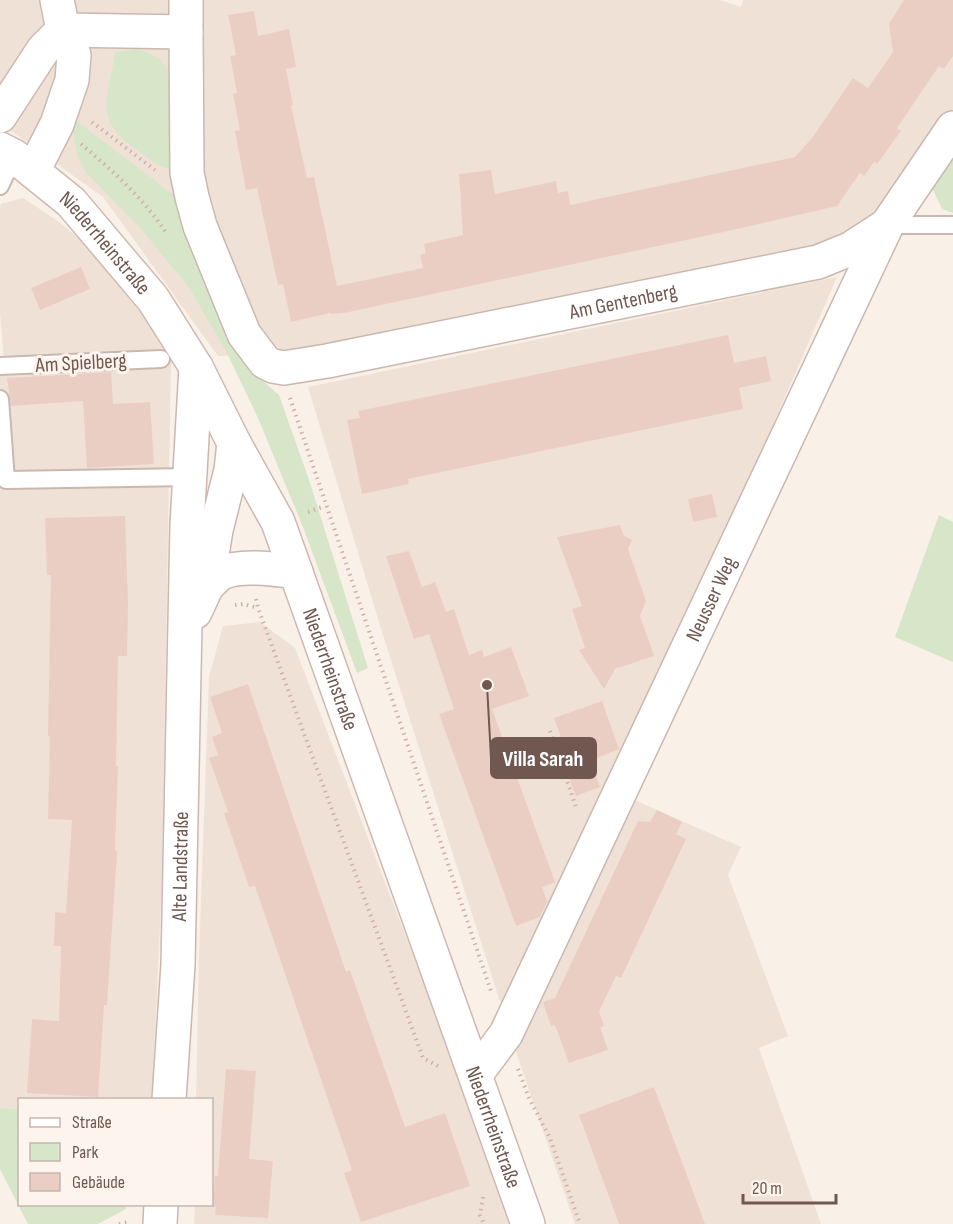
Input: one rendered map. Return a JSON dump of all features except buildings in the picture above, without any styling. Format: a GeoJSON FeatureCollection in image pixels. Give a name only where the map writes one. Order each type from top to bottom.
{"type":"FeatureCollection","features":[{"type":"Feature","properties":{"kind":"street"},"geometry":{"type":"LineString","coordinates":[[186,0],[187,173],[192,197],[200,226],[244,334],[264,362],[285,378]]}},
{"type":"Feature","properties":{"kind":"street"},"geometry":{"type":"LineString","coordinates":[[60,15],[186,32]]}},
{"type":"Feature","properties":{"kind":"street"},"geometry":{"type":"LineString","coordinates":[[0,116],[43,50],[60,15]]}},
{"type":"Feature","properties":{"kind":"street"},"geometry":{"type":"LineString","coordinates":[[10,156],[57,124],[72,80],[74,55],[60,15]]}},
{"type":"Feature","properties":{"kind":"street","name":"Neusser Weg"},"geometry":{"type":"LineString","coordinates":[[476,1074],[506,1034],[887,225],[953,128]]}},
{"type":"Feature","properties":{"kind":"street","name":"Niederrheinstraße"},"geometry":{"type":"LineString","coordinates":[[10,156],[71,202],[153,299],[196,367],[234,443],[278,522],[528,1224]]}},
{"type":"Feature","properties":{"kind":"street","name":"Am Gentenberg"},"geometry":{"type":"LineString","coordinates":[[285,378],[327,361],[818,262],[850,249],[887,225]]}},
{"type":"Feature","properties":{"kind":"street","name":"Alte Landstraße"},"geometry":{"type":"LineString","coordinates":[[169,1098],[178,965],[190,477],[196,367]]}},
{"type":"Feature","properties":{"kind":"street","name":"Alte Landstraße"},"geometry":{"type":"LineString","coordinates":[[186,633],[207,586],[216,531],[231,470],[234,443]]}},
{"type":"Feature","properties":{"kind":"street"},"geometry":{"type":"LineString","coordinates":[[207,586],[222,573],[249,568],[296,572]]}},
{"type":"Feature","properties":{"kind":"street"},"geometry":{"type":"LineString","coordinates":[[160,1224],[161,1206]]}},
{"type":"Feature","properties":{"kind":"lane"},"geometry":{"type":"LineString","coordinates":[[0,186],[10,156]]}},
{"type":"Feature","properties":{"kind":"lane"},"geometry":{"type":"LineString","coordinates":[[887,225],[953,225]]}},
{"type":"Feature","properties":{"kind":"lane","name":"Am Spielberg"},"geometry":{"type":"LineString","coordinates":[[0,366],[161,359]]}},
{"type":"Feature","properties":{"kind":"lane"},"geometry":{"type":"LineString","coordinates":[[0,399],[6,480],[190,477]]}},
{"type":"Feature","properties":{"kind":"path"},"geometry":{"type":"LineString","coordinates":[[88,119],[192,197]]}},
{"type":"Feature","properties":{"kind":"path"},"geometry":{"type":"LineString","coordinates":[[74,138],[114,172],[158,221],[170,238]]}},
{"type":"Feature","properties":{"kind":"path"},"geometry":{"type":"LineString","coordinates":[[285,378],[333,528],[506,1034],[529,1098],[550,1138],[580,1224]]}},
{"type":"Feature","properties":{"kind":"path"},"geometry":{"type":"LineString","coordinates":[[258,608],[423,1058],[442,1069]]}},
{"type":"Feature","properties":{"kind":"path"},"geometry":{"type":"LineString","coordinates":[[550,731],[592,853]]}},
{"type":"Feature","properties":{"kind":"path"},"geometry":{"type":"LineString","coordinates":[[484,1192],[480,1215],[484,1224]]}},
{"type":"Feature","properties":{"kind":"shaded area"},"geometry":{"type":"Polygon","coordinates":[[[0,0],[720,0],[741,7],[743,0],[953,0],[953,109],[893,196],[866,225],[818,249],[322,352],[218,356],[103,197],[0,123],[0,0]]]}},
{"type":"Feature","properties":{"kind":"shaded area"},"geometry":{"type":"Polygon","coordinates":[[[23,198],[58,221],[94,251],[138,303],[158,334],[164,350],[4,361],[0,312],[0,207],[1,204],[23,198]]]}},
{"type":"Feature","properties":{"kind":"shaded area"},"geometry":{"type":"Polygon","coordinates":[[[837,277],[614,791],[741,847],[728,875],[788,1036],[759,1048],[821,1224],[575,1224],[518,1058],[382,632],[308,387],[837,277]]]}},
{"type":"Feature","properties":{"kind":"shaded area"},"geometry":{"type":"Polygon","coordinates":[[[171,359],[162,881],[152,1098],[18,1098],[18,1109],[0,1108],[0,370],[171,359]]]}},
{"type":"Feature","properties":{"kind":"shaded area"},"geometry":{"type":"Polygon","coordinates":[[[260,622],[295,648],[451,1054],[511,1224],[194,1224],[195,1206],[213,1206],[213,1098],[196,1098],[209,677],[223,626],[260,622]]]}},
{"type":"Feature","properties":{"kind":"green space"},"geometry":{"type":"Polygon","coordinates":[[[138,49],[159,58],[172,75],[176,165],[170,169],[153,162],[138,151],[114,128],[109,118],[107,96],[115,52],[138,49]]]}},
{"type":"Feature","properties":{"kind":"green space"},"geometry":{"type":"Polygon","coordinates":[[[75,120],[157,182],[174,196],[183,208],[214,291],[225,337],[249,369],[279,395],[310,483],[368,668],[357,673],[303,527],[258,418],[226,351],[188,286],[139,227],[87,174],[78,158],[73,132],[75,120]]]}},
{"type":"Feature","properties":{"kind":"green space"},"geometry":{"type":"Polygon","coordinates":[[[953,153],[953,213],[942,209],[929,181],[953,153]]]}},
{"type":"Feature","properties":{"kind":"green space"},"geometry":{"type":"Polygon","coordinates":[[[939,515],[953,522],[953,662],[895,637],[939,515]]]}},
{"type":"Feature","properties":{"kind":"green space"},"geometry":{"type":"Polygon","coordinates":[[[0,1108],[18,1109],[18,1204],[0,1169],[0,1108]]]}},
{"type":"Feature","properties":{"kind":"green space"},"geometry":{"type":"Polygon","coordinates":[[[19,1206],[126,1206],[126,1209],[98,1224],[28,1224],[19,1206]]]}},
{"type":"Feature","properties":{"kind":"place","name":"Villa Sarah"},"geometry":{"type":"Point","coordinates":[487,685]}}]}
